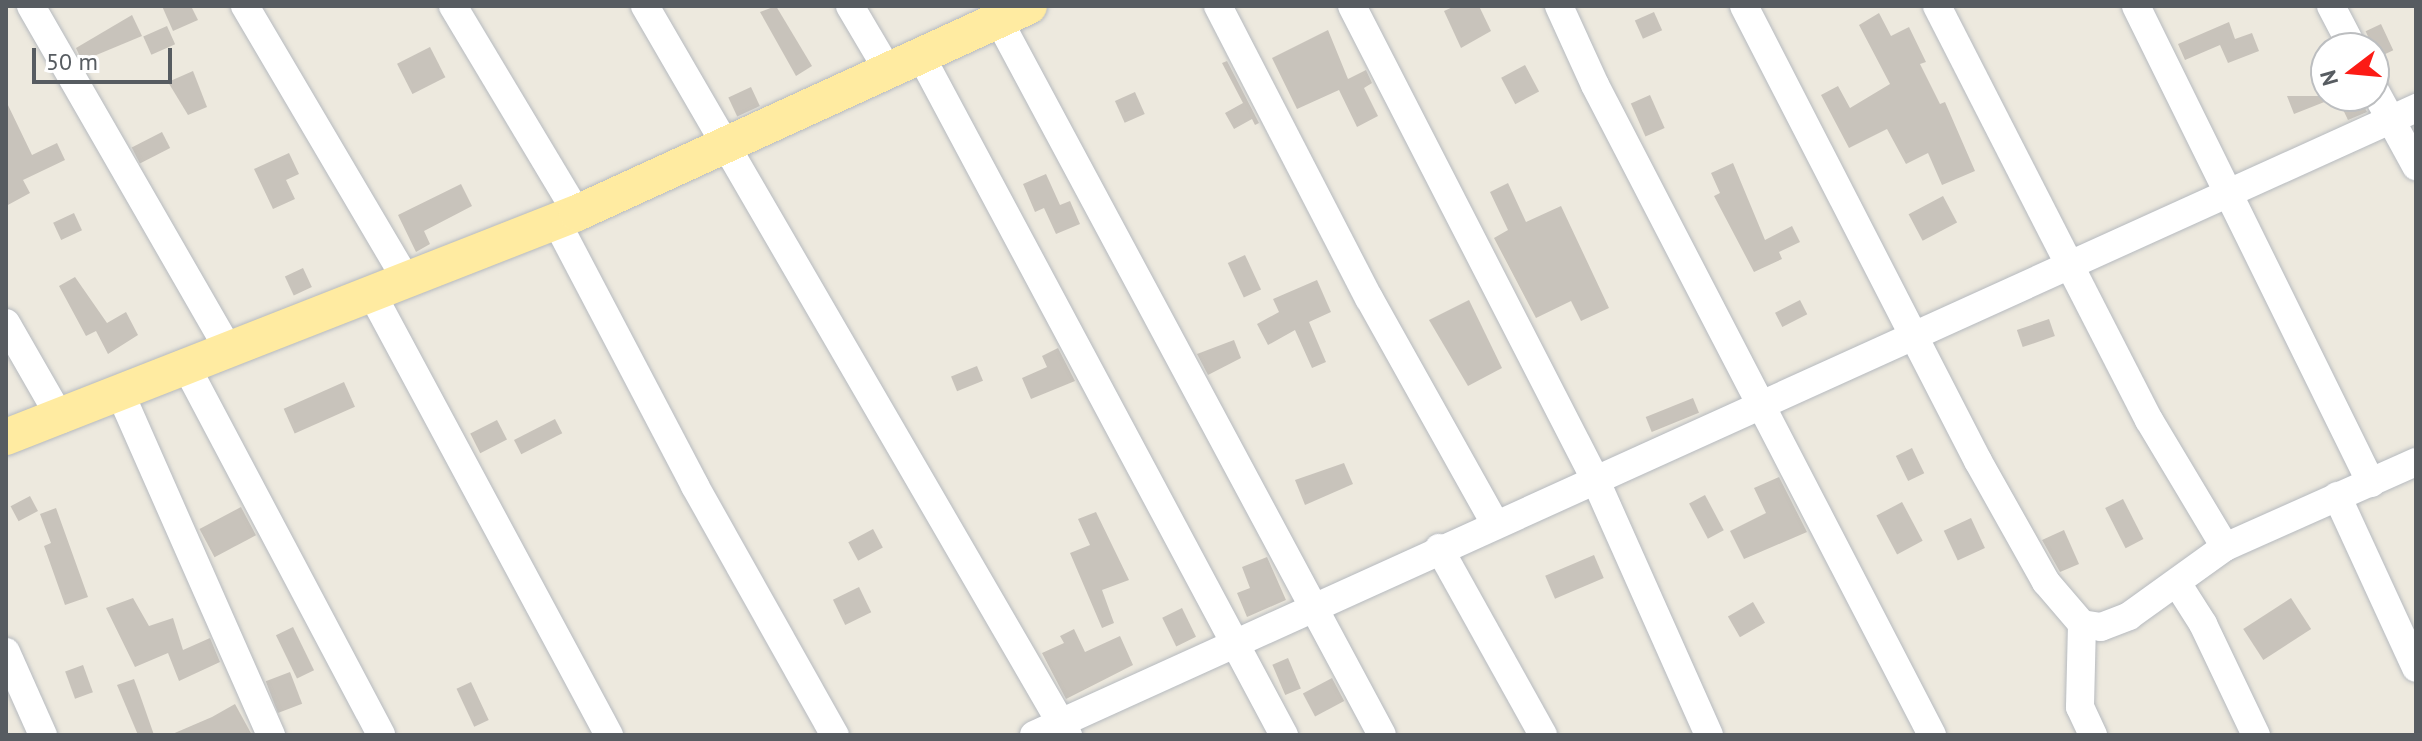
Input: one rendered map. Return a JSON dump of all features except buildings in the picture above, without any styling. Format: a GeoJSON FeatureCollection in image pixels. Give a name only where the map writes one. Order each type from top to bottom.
{"type":"FeatureCollection","features":[{"type":"Feature","properties":{"kind":"main road"},"geometry":{"type":"LineString","coordinates":[[6,437],[61,419],[567,217],[922,58],[1013,13]]}},
{"type":"Feature","properties":{"kind":"street"},"geometry":{"type":"LineString","coordinates":[[31,6],[229,351]]}},
{"type":"Feature","properties":{"kind":"street"},"geometry":{"type":"LineString","coordinates":[[245,6],[407,281]]}},
{"type":"Feature","properties":{"kind":"street"},"geometry":{"type":"LineString","coordinates":[[453,6],[567,217],[695,486],[835,735]]}},
{"type":"Feature","properties":{"kind":"street"},"geometry":{"type":"LineString","coordinates":[[645,6],[1065,729]]}},
{"type":"Feature","properties":{"kind":"street"},"geometry":{"type":"LineString","coordinates":[[850,6],[889,72]]}},
{"type":"Feature","properties":{"kind":"street"},"geometry":{"type":"LineString","coordinates":[[1218,6],[1369,298],[1495,523]]}},
{"type":"Feature","properties":{"kind":"street"},"geometry":{"type":"LineString","coordinates":[[1352,6],[1595,479],[1709,735]]}},
{"type":"Feature","properties":{"kind":"street"},"geometry":{"type":"LineString","coordinates":[[1559,6],[1595,85],[1932,735]]}},
{"type":"Feature","properties":{"kind":"street"},"geometry":{"type":"LineString","coordinates":[[1744,6],[1911,337],[2046,582],[2082,624],[2101,627],[2129,616],[2225,547],[2416,462]]}},
{"type":"Feature","properties":{"kind":"street"},"geometry":{"type":"LineString","coordinates":[[1937,6],[2149,420],[2225,547]]}},
{"type":"Feature","properties":{"kind":"street"},"geometry":{"type":"LineString","coordinates":[[2136,6],[2371,483]]}},
{"type":"Feature","properties":{"kind":"street"},"geometry":{"type":"LineString","coordinates":[[2331,6],[2345,32]]}},
{"type":"Feature","properties":{"kind":"street"},"geometry":{"type":"LineString","coordinates":[[1013,13],[1313,606],[1382,735]]}},
{"type":"Feature","properties":{"kind":"street"},"geometry":{"type":"LineString","coordinates":[[922,58],[1284,735]]}},
{"type":"Feature","properties":{"kind":"street"},"geometry":{"type":"LineString","coordinates":[[1034,735],[1065,729],[1236,643],[1439,548],[1763,406],[2416,108]]}},
{"type":"Feature","properties":{"kind":"street"},"geometry":{"type":"LineString","coordinates":[[2386,112],[2416,166]]}},
{"type":"Feature","properties":{"kind":"street"},"geometry":{"type":"LineString","coordinates":[[372,294],[609,735]]}},
{"type":"Feature","properties":{"kind":"street"},"geometry":{"type":"LineString","coordinates":[[6,323],[61,419]]}},
{"type":"Feature","properties":{"kind":"street"},"geometry":{"type":"LineString","coordinates":[[187,368],[381,735]]}},
{"type":"Feature","properties":{"kind":"street"},"geometry":{"type":"LineString","coordinates":[[121,395],[271,735]]}},
{"type":"Feature","properties":{"kind":"street"},"geometry":{"type":"LineString","coordinates":[[2337,496],[2416,668]]}},
{"type":"Feature","properties":{"kind":"street"},"geometry":{"type":"LineString","coordinates":[[1439,548],[1543,735]]}},
{"type":"Feature","properties":{"kind":"street"},"geometry":{"type":"LineString","coordinates":[[2177,583],[2203,624],[2256,735]]}},
{"type":"Feature","properties":{"kind":"street"},"geometry":{"type":"LineString","coordinates":[[2082,624],[2080,707],[2093,735]]}},
{"type":"Feature","properties":{"kind":"street"},"geometry":{"type":"LineString","coordinates":[[6,652],[43,735]]}}]}
